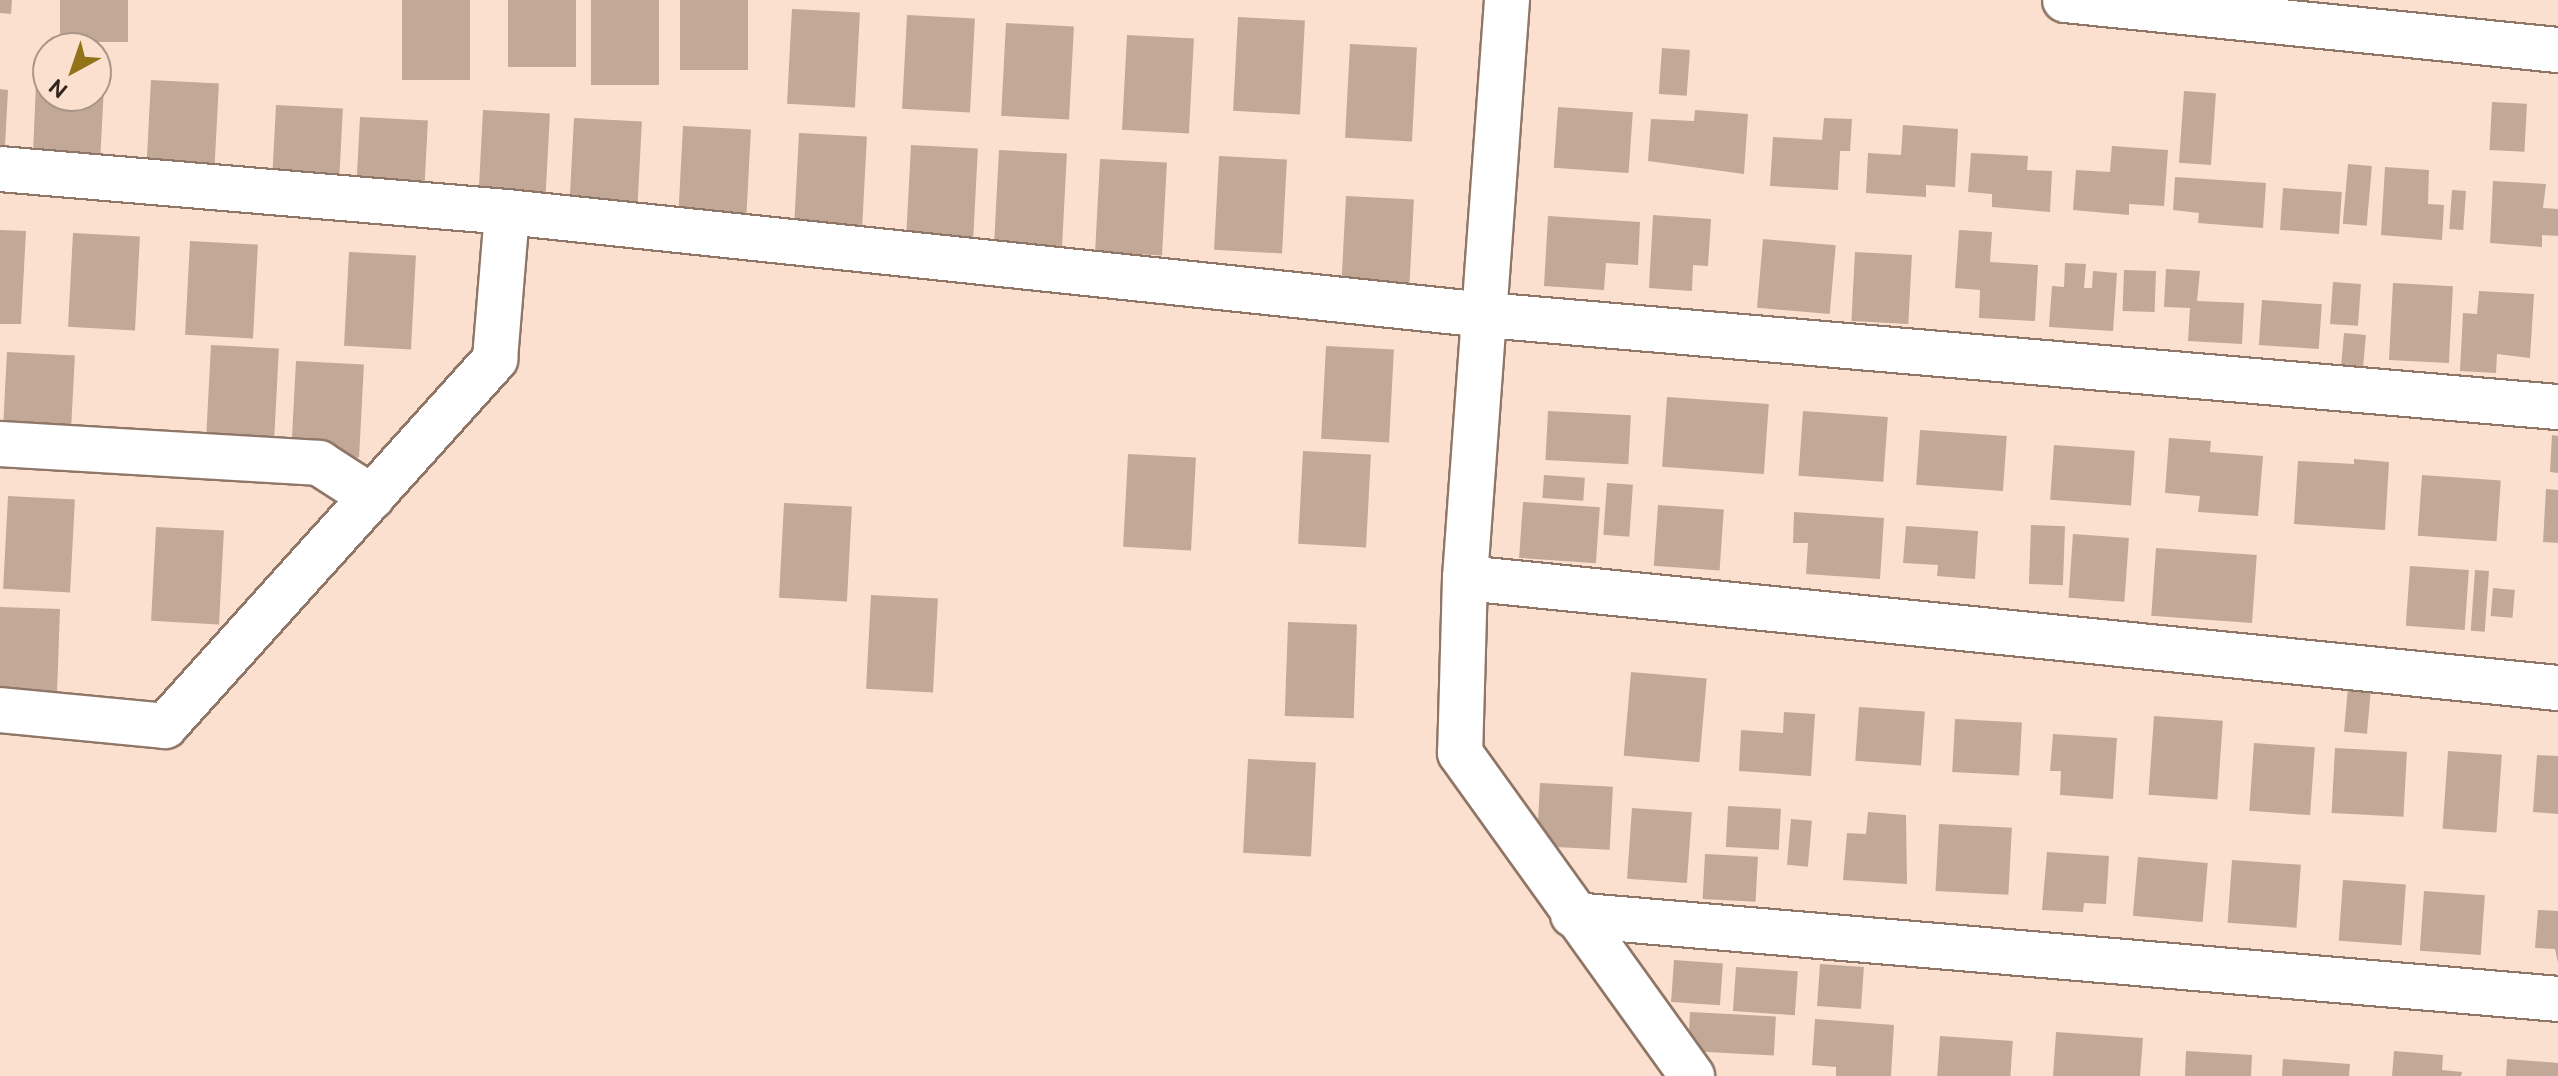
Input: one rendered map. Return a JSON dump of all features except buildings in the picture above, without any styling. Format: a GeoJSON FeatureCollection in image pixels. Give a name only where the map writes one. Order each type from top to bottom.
{"type":"FeatureCollection","features":[{"type":"Feature","properties":{"kind":"street"},"geometry":{"type":"LineString","coordinates":[[1507,0],[1465,578],[1460,753],[1573,915],[1692,1076]]}},
{"type":"Feature","properties":{"kind":"street"},"geometry":{"type":"LineString","coordinates":[[2065,0],[2558,50]]}},
{"type":"Feature","properties":{"kind":"street"},"geometry":{"type":"LineString","coordinates":[[0,169],[507,212],[1486,315],[2558,407]]}},
{"type":"Feature","properties":{"kind":"street"},"geometry":{"type":"LineString","coordinates":[[0,710],[165,726],[495,359],[507,212]]}},
{"type":"Feature","properties":{"kind":"street"},"geometry":{"type":"LineString","coordinates":[[0,444],[319,463],[372,497]]}},
{"type":"Feature","properties":{"kind":"street"},"geometry":{"type":"LineString","coordinates":[[1465,578],[2558,688]]}},
{"type":"Feature","properties":{"kind":"street"},"geometry":{"type":"LineString","coordinates":[[1573,915],[2558,999]]}}]}
